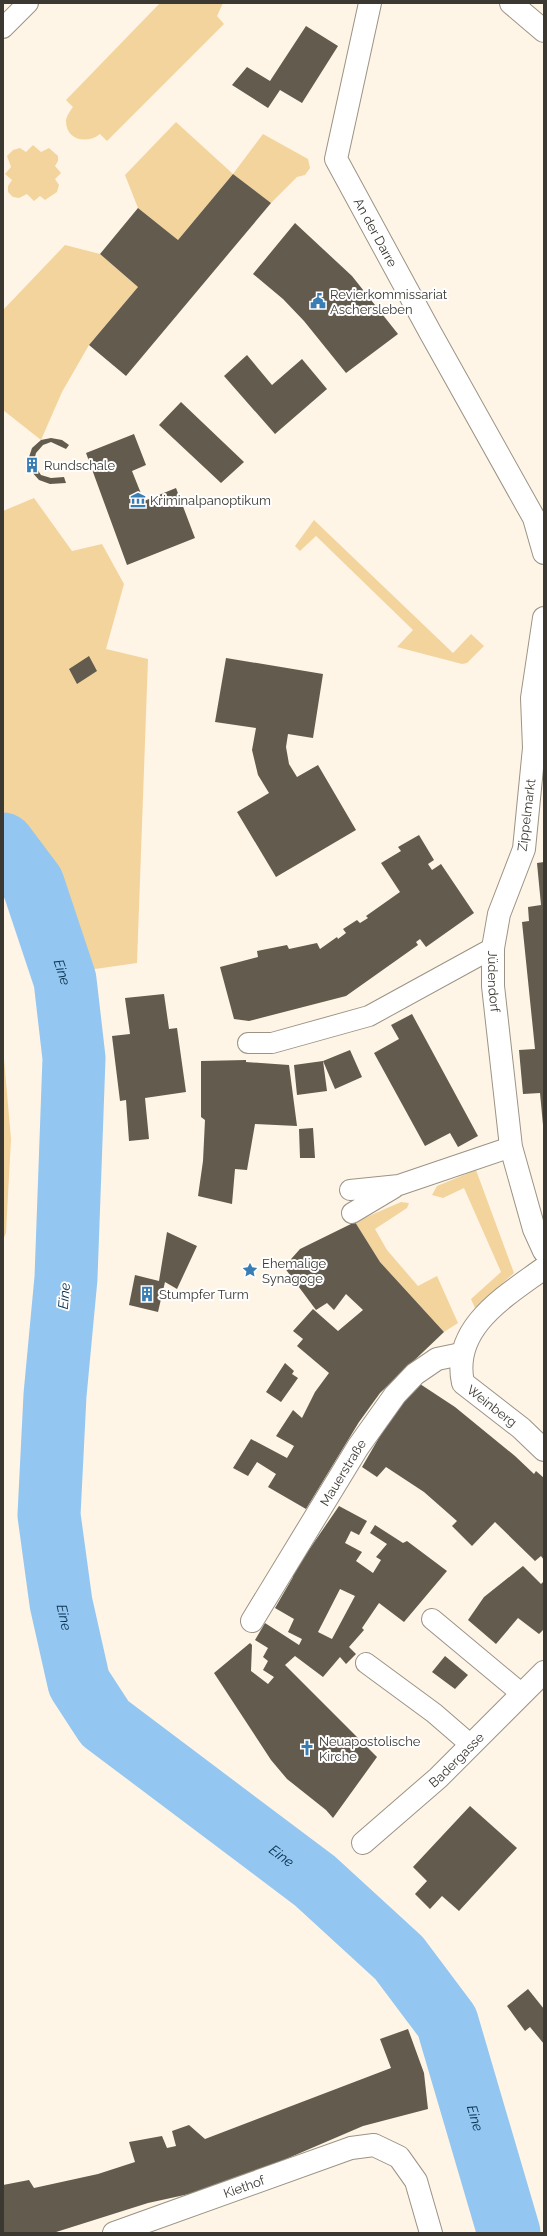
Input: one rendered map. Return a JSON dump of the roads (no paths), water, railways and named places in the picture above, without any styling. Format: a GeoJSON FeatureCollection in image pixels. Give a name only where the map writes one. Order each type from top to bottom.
{"type":"FeatureCollection","features":[{"type":"Feature","properties":{"kind":"street","name":"An der Darre"},"geometry":{"type":"LineString","coordinates":[[370,3],[336,159],[430,332],[534,518],[544,553]]}},
{"type":"Feature","properties":{"kind":"street"},"geometry":{"type":"LineString","coordinates":[[511,3],[544,31]]}},
{"type":"Feature","properties":{"kind":"street","name":"Zippelmarkt"},"geometry":{"type":"LineString","coordinates":[[493,948],[499,914],[524,849],[539,753],[532,698],[544,627]]}},
{"type":"Feature","properties":{"kind":"street","name":"Jüdendorf"},"geometry":{"type":"LineString","coordinates":[[493,948],[493,986],[512,1147],[534,1229],[544,1251]]}},
{"type":"Feature","properties":{"kind":"street","name":"Weinberg"},"geometry":{"type":"LineString","coordinates":[[544,1268],[492,1306],[472,1331],[461,1354],[460,1373],[463,1383],[521,1428],[544,1450]]}},
{"type":"Feature","properties":{"kind":"street","name":"Mauerstraße"},"geometry":{"type":"LineString","coordinates":[[252,1621],[358,1447],[395,1395],[415,1374],[437,1359],[461,1354]]}},
{"type":"Feature","properties":{"kind":"street","name":"Badergasse"},"geometry":{"type":"LineString","coordinates":[[363,1844],[438,1778],[544,1672]]}},
{"type":"Feature","properties":{"kind":"street","name":"Kiethof"},"geometry":{"type":"LineString","coordinates":[[114,2233],[351,2148],[374,2145],[399,2157],[416,2181],[431,2233]]}},
{"type":"Feature","properties":{"kind":"lane"},"geometry":{"type":"LineString","coordinates":[[3,28],[28,3]]}},
{"type":"Feature","properties":{"kind":"lane","name":"Jüdendorf"},"geometry":{"type":"LineString","coordinates":[[248,1043],[272,1043],[369,1016],[493,948]]}},
{"type":"Feature","properties":{"kind":"lane"},"geometry":{"type":"LineString","coordinates":[[352,1213],[399,1185],[512,1147]]}},
{"type":"Feature","properties":{"kind":"lane"},"geometry":{"type":"LineString","coordinates":[[350,1190],[399,1185]]}},
{"type":"Feature","properties":{"kind":"lane"},"geometry":{"type":"LineString","coordinates":[[432,1619],[522,1694]]}},
{"type":"Feature","properties":{"kind":"lane"},"geometry":{"type":"LineString","coordinates":[[366,1663],[434,1714],[471,1745]]}},
{"type":"Feature","properties":{"kind":"waterway","name":"Eine"},"geometry":{"type":"LineString","coordinates":[[3,844],[33,884],[65,980],[74,1058],[66,1278],[55,1395],[49,1515],[61,1603],[79,1683],[105,1723],[315,1881],[399,1958],[447,2022],[509,2233]]}},
{"type":"Feature","properties":{"kind":"place","name":"Revierkommissariat Aschersleben"},"geometry":{"type":"Point","coordinates":[318,301]}},
{"type":"Feature","properties":{"kind":"place","name":"Rundschale"},"geometry":{"type":"Point","coordinates":[32,465]}},
{"type":"Feature","properties":{"kind":"place","name":"Kriminalpanoptikum"},"geometry":{"type":"Point","coordinates":[138,500]}},
{"type":"Feature","properties":{"kind":"place","name":"Ehemalige Synagoge"},"geometry":{"type":"Point","coordinates":[250,1270]}},
{"type":"Feature","properties":{"kind":"place","name":"Stumpfer Turm"},"geometry":{"type":"Point","coordinates":[147,1294]}},
{"type":"Feature","properties":{"kind":"place","name":"Neuapostolische Kirche"},"geometry":{"type":"Point","coordinates":[307,1748]}}]}
